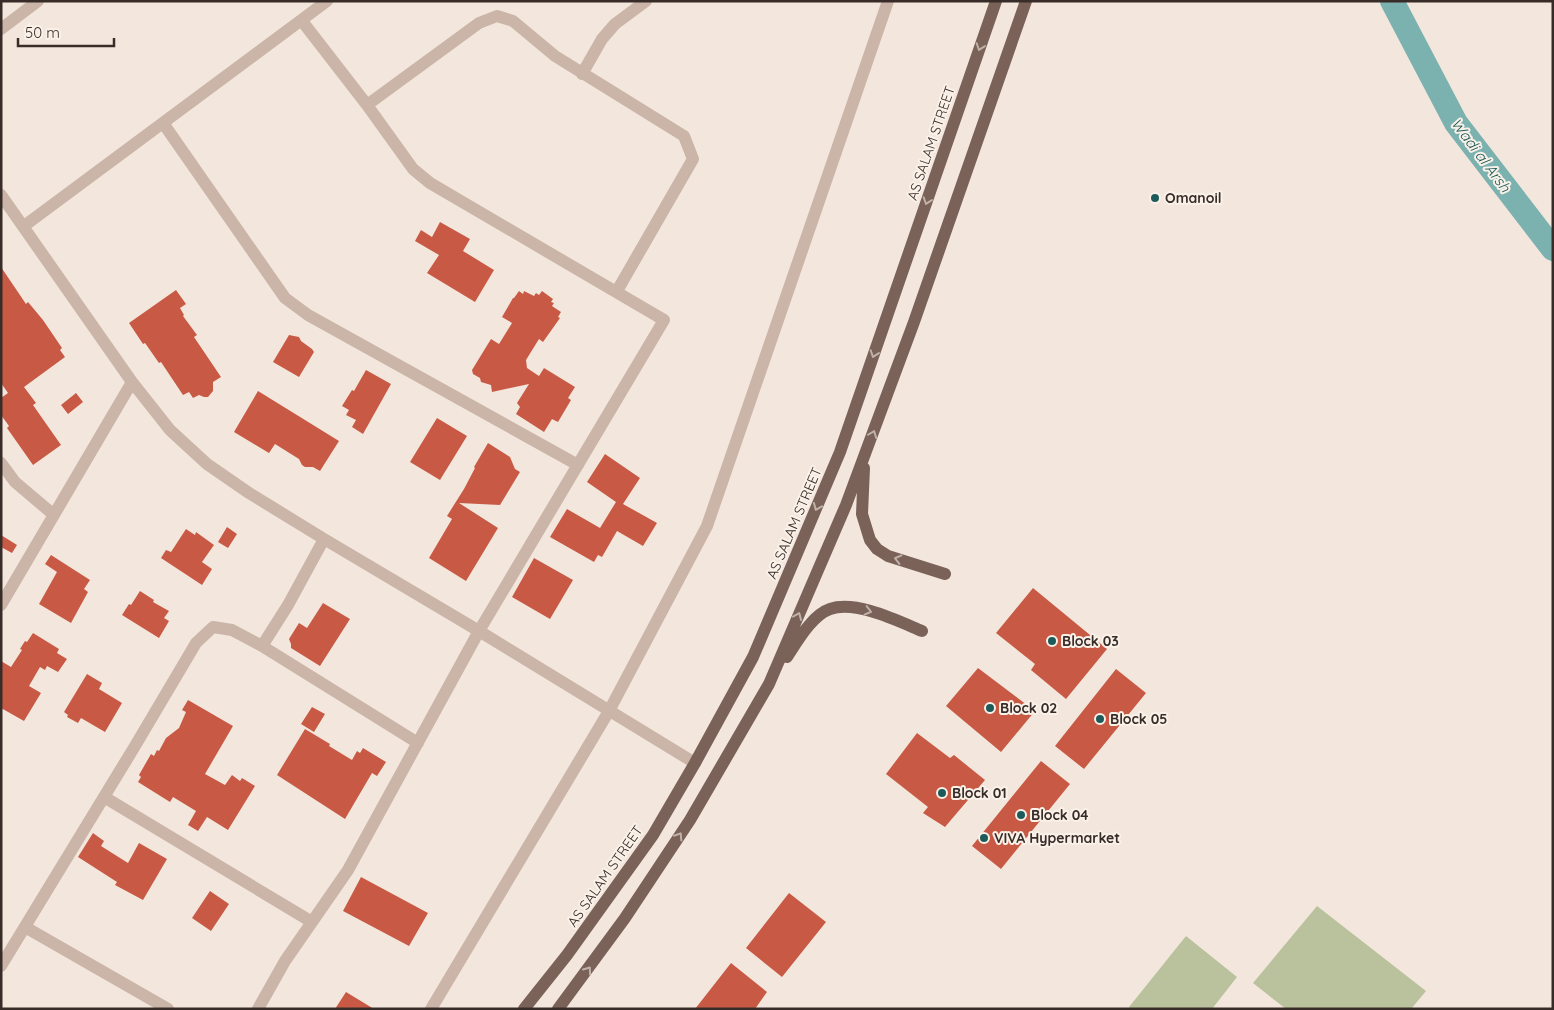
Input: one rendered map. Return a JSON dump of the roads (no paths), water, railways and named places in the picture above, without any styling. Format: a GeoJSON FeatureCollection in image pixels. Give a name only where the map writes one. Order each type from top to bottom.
{"type":"FeatureCollection","features":[{"type":"Feature","properties":{"kind":"main road","name":"AS SALAM STREET"},"geometry":{"type":"LineString","coordinates":[[524,1009],[567,955],[652,835],[695,764],[753,657],[840,452],[996,1]]}},
{"type":"Feature","properties":{"kind":"main road"},"geometry":{"type":"LineString","coordinates":[[769,684],[846,505],[914,322],[1026,1]]}},
{"type":"Feature","properties":{"kind":"main road"},"geometry":{"type":"LineString","coordinates":[[864,456],[862,514],[870,540],[877,549],[888,556],[945,574]]}},
{"type":"Feature","properties":{"kind":"main road"},"geometry":{"type":"LineString","coordinates":[[558,1009],[625,918],[690,820],[769,684],[813,620],[830,609],[849,607],[878,614],[922,631]]}},
{"type":"Feature","properties":{"kind":"street"},"geometry":{"type":"LineString","coordinates":[[1,29],[38,1]]}},
{"type":"Feature","properties":{"kind":"street"},"geometry":{"type":"LineString","coordinates":[[24,226],[328,1]]}},
{"type":"Feature","properties":{"kind":"street"},"geometry":{"type":"LineString","coordinates":[[582,74],[602,38],[615,24],[646,1]]}},
{"type":"Feature","properties":{"kind":"street"},"geometry":{"type":"LineString","coordinates":[[431,1009],[609,711],[707,526],[888,1]]}},
{"type":"Feature","properties":{"kind":"street"},"geometry":{"type":"LineString","coordinates":[[367,105],[479,23],[497,16],[513,21],[555,56],[684,136],[693,159],[617,291]]}},
{"type":"Feature","properties":{"kind":"street"},"geometry":{"type":"LineString","coordinates":[[258,1009],[285,961],[348,870],[479,631],[664,320],[430,183],[412,169],[367,105],[302,21]]}},
{"type":"Feature","properties":{"kind":"street"},"geometry":{"type":"LineString","coordinates":[[163,123],[285,298],[308,315],[578,465]]}},
{"type":"Feature","properties":{"kind":"street"},"geometry":{"type":"LineString","coordinates":[[1,195],[132,382],[170,430],[207,464],[225,478],[324,540],[479,631],[695,764]]}},
{"type":"Feature","properties":{"kind":"street"},"geometry":{"type":"LineString","coordinates":[[1,605],[132,382]]}},
{"type":"Feature","properties":{"kind":"street"},"geometry":{"type":"LineString","coordinates":[[1,463],[16,482],[54,515]]}},
{"type":"Feature","properties":{"kind":"street"},"geometry":{"type":"LineString","coordinates":[[262,646],[288,605],[324,540]]}},
{"type":"Feature","properties":{"kind":"street"},"geometry":{"type":"LineString","coordinates":[[1,966],[196,643],[214,626],[232,630],[262,646],[418,743]]}},
{"type":"Feature","properties":{"kind":"street"},"geometry":{"type":"LineString","coordinates":[[104,797],[312,922]]}},
{"type":"Feature","properties":{"kind":"street"},"geometry":{"type":"LineString","coordinates":[[25,927],[168,1009]]}},
{"type":"Feature","properties":{"kind":"waterway","name":"Wadi al Arsh"},"geometry":{"type":"LineString","coordinates":[[1392,1],[1456,123],[1553,249]]}},
{"type":"Feature","properties":{"kind":"place","name":"Omanoil"},"geometry":{"type":"Point","coordinates":[1155,198]}},
{"type":"Feature","properties":{"kind":"place","name":"Block 03"},"geometry":{"type":"Point","coordinates":[1052,641]}},
{"type":"Feature","properties":{"kind":"place","name":"Block 02"},"geometry":{"type":"Point","coordinates":[990,708]}},
{"type":"Feature","properties":{"kind":"place","name":"Block 05"},"geometry":{"type":"Point","coordinates":[1100,719]}},
{"type":"Feature","properties":{"kind":"place","name":"Block 01"},"geometry":{"type":"Point","coordinates":[942,793]}},
{"type":"Feature","properties":{"kind":"place","name":"Block 04"},"geometry":{"type":"Point","coordinates":[1021,815]}},
{"type":"Feature","properties":{"kind":"place","name":"VIVA Hypermarket"},"geometry":{"type":"Point","coordinates":[984,838]}}]}
